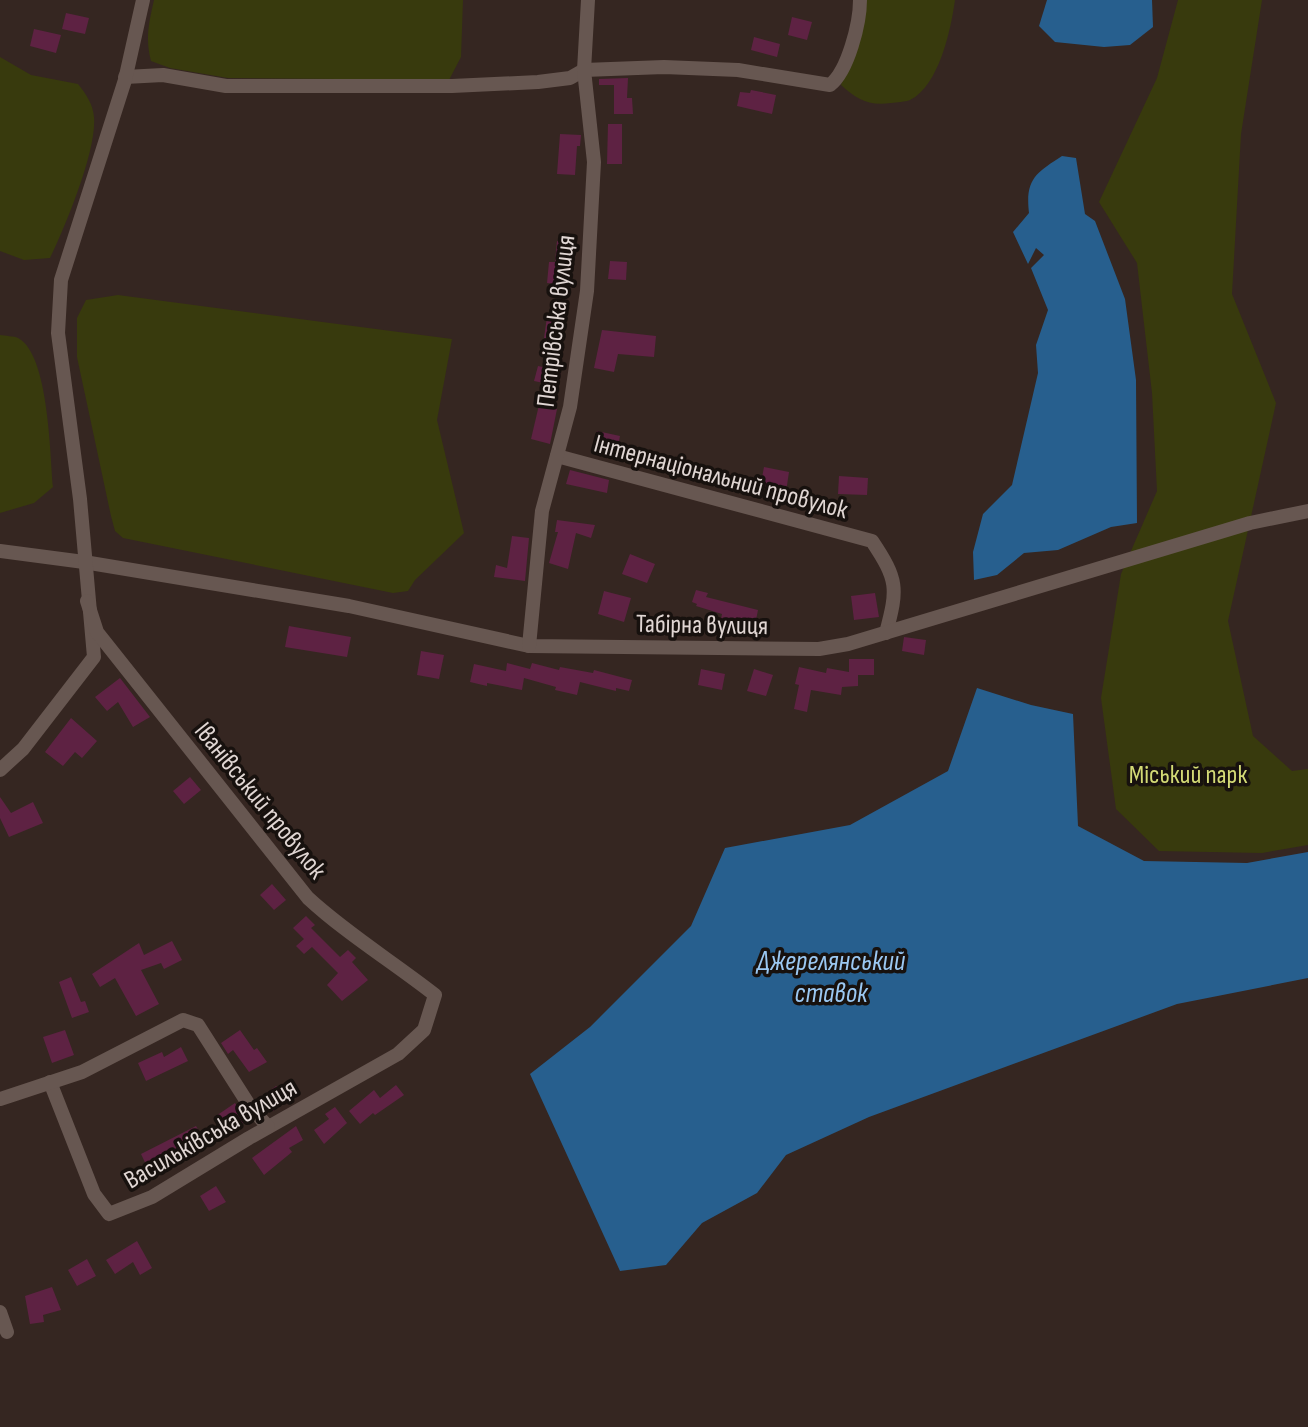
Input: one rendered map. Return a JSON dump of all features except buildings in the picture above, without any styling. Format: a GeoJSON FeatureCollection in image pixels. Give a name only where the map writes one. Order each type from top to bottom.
{"type":"FeatureCollection","features":[{"type":"Feature","properties":{"kind":"street"},"geometry":{"type":"LineString","coordinates":[[0,770],[23,749],[94,657],[80,499],[58,333],[61,280],[125,77],[143,0]]}},
{"type":"Feature","properties":{"kind":"street","name":"Петрівська вулиця"},"geometry":{"type":"LineString","coordinates":[[529,646],[542,511],[570,407],[587,291],[594,162],[584,70],[588,0]]}},
{"type":"Feature","properties":{"kind":"street"},"geometry":{"type":"LineString","coordinates":[[125,77],[163,75],[226,86],[452,86],[538,82],[570,78],[584,70],[664,67],[738,70],[823,86],[830,85],[842,71],[860,12],[860,0]]}},
{"type":"Feature","properties":{"kind":"street","name":"Інтернаціональний провулок"},"geometry":{"type":"LineString","coordinates":[[557,456],[872,541],[891,570],[895,598],[886,633]]}},
{"type":"Feature","properties":{"kind":"street","name":"Табірна вулиця"},"geometry":{"type":"LineString","coordinates":[[0,551],[349,606],[529,646],[819,649],[886,633],[1250,523],[1308,511]]}},
{"type":"Feature","properties":{"kind":"street","name":"Іванівський провулок"},"geometry":{"type":"LineString","coordinates":[[87,601],[97,632],[308,898],[336,924],[435,995]]}},
{"type":"Feature","properties":{"kind":"street","name":"Васильківська вулиця"},"geometry":{"type":"LineString","coordinates":[[50,1082],[94,1194],[109,1214],[152,1197],[398,1054],[424,1030],[435,995]]}},
{"type":"Feature","properties":{"kind":"street"},"geometry":{"type":"LineString","coordinates":[[0,1099],[82,1072],[183,1020],[198,1025],[249,1105],[268,1127]]}},
{"type":"Feature","properties":{"kind":"street"},"geometry":{"type":"LineString","coordinates":[[0,1312],[7,1332]]}},
{"type":"Feature","properties":{"kind":"green space"},"geometry":{"type":"Polygon","coordinates":[[[154,0],[463,0],[461,57],[449,80],[228,78],[170,68],[151,61],[149,53],[149,23],[154,0]]]}},
{"type":"Feature","properties":{"kind":"green space"},"geometry":{"type":"Polygon","coordinates":[[[866,0],[955,0],[947,41],[936,70],[929,83],[910,100],[870,103],[841,85],[861,28],[866,0]]]}},
{"type":"Feature","properties":{"kind":"green space","name":"Міський парк"},"geometry":{"type":"Polygon","coordinates":[[[1178,0],[1262,0],[1241,134],[1232,294],[1276,403],[1228,621],[1253,736],[1292,771],[1308,769],[1308,845],[1262,853],[1159,851],[1116,809],[1101,698],[1121,574],[1157,491],[1152,393],[1137,263],[1099,202],[1157,78],[1178,0]]]}},
{"type":"Feature","properties":{"kind":"green space"},"geometry":{"type":"Polygon","coordinates":[[[0,57],[31,75],[78,84],[89,99],[93,112],[94,131],[85,168],[50,258],[24,260],[0,251],[0,57]]]}},
{"type":"Feature","properties":{"kind":"green space"},"geometry":{"type":"Polygon","coordinates":[[[118,295],[452,339],[437,420],[464,533],[415,580],[408,591],[393,593],[123,538],[115,531],[111,516],[77,357],[77,318],[86,300],[118,295]]]}},
{"type":"Feature","properties":{"kind":"green space"},"geometry":{"type":"Polygon","coordinates":[[[0,335],[18,338],[28,348],[36,364],[46,406],[53,487],[34,503],[0,513],[0,335]]]}},
{"type":"Feature","properties":{"kind":"water"},"geometry":{"type":"Polygon","coordinates":[[[1047,0],[1152,0],[1153,27],[1130,45],[1104,47],[1055,42],[1039,26],[1047,0]]]}},
{"type":"Feature","properties":{"kind":"water"},"geometry":{"type":"Polygon","coordinates":[[[1062,156],[1076,158],[1085,214],[1095,221],[1125,299],[1136,380],[1137,523],[1111,527],[1058,550],[1024,553],[997,575],[974,580],[973,552],[983,514],[1012,485],[1038,373],[1036,345],[1048,310],[1031,268],[1044,255],[1036,248],[1028,264],[1013,232],[1029,213],[1029,192],[1034,178],[1062,156]]]}},
{"type":"Feature","properties":{"kind":"water","name":"Джерелянський ставок"},"geometry":{"type":"Polygon","coordinates":[[[977,688],[1073,714],[1078,826],[1144,861],[1247,863],[1308,852],[1308,978],[1177,1004],[869,1117],[786,1155],[757,1193],[702,1223],[666,1265],[620,1271],[530,1074],[590,1027],[691,926],[725,848],[850,825],[948,771],[977,688]]]}}]}
